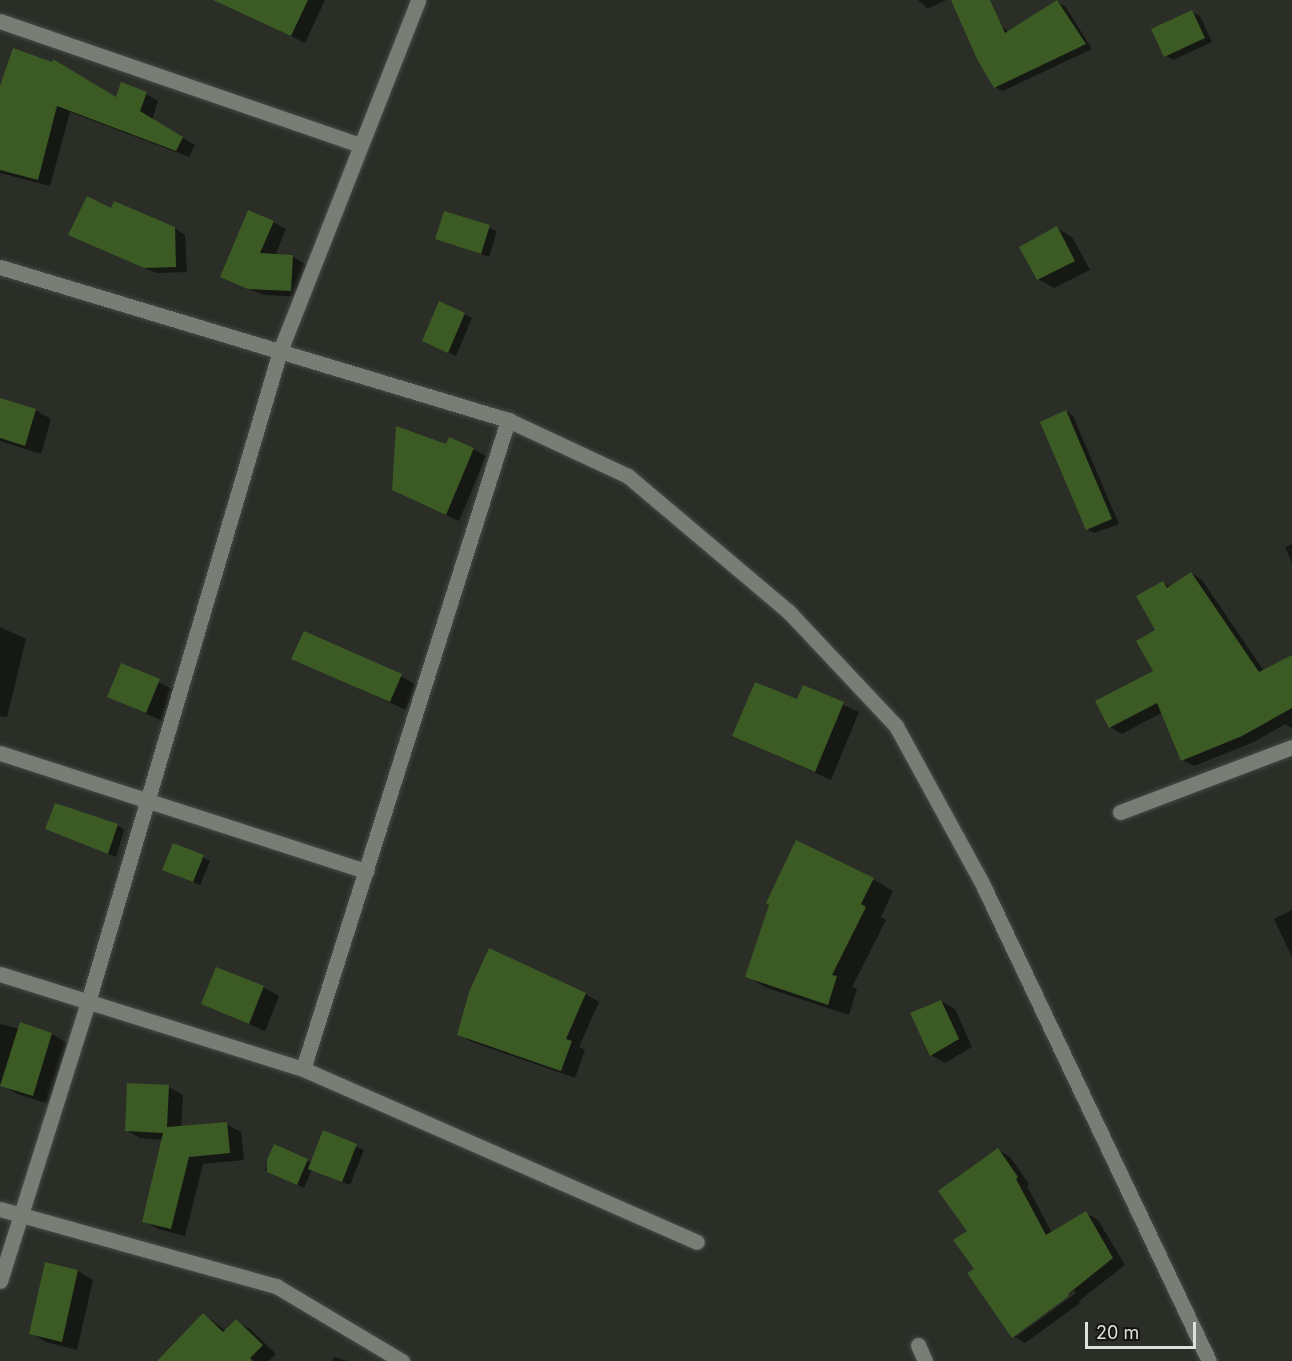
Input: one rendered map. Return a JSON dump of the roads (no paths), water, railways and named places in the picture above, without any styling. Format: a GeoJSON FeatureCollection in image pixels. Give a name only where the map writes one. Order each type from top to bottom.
{"type":"FeatureCollection","features":[{"type":"Feature","properties":{"kind":"street"},"geometry":{"type":"LineString","coordinates":[[0,1281],[88,1002],[280,351],[418,0]]}},
{"type":"Feature","properties":{"kind":"street"},"geometry":{"type":"LineString","coordinates":[[0,21],[360,145]]}},
{"type":"Feature","properties":{"kind":"street"},"geometry":{"type":"LineString","coordinates":[[0,267],[508,420],[628,476],[789,612],[897,726],[981,881],[1209,1361]]}},
{"type":"Feature","properties":{"kind":"street"},"geometry":{"type":"LineString","coordinates":[[303,1069],[508,420]]}},
{"type":"Feature","properties":{"kind":"street"},"geometry":{"type":"LineString","coordinates":[[1120,812],[1292,747]]}},
{"type":"Feature","properties":{"kind":"street"},"geometry":{"type":"LineString","coordinates":[[0,753],[366,871]]}},
{"type":"Feature","properties":{"kind":"street"},"geometry":{"type":"LineString","coordinates":[[0,974],[303,1069],[697,1242]]}},
{"type":"Feature","properties":{"kind":"street"},"geometry":{"type":"LineString","coordinates":[[0,1209],[276,1286],[402,1361]]}},
{"type":"Feature","properties":{"kind":"street"},"geometry":{"type":"LineString","coordinates":[[918,1346],[925,1361]]}}]}
